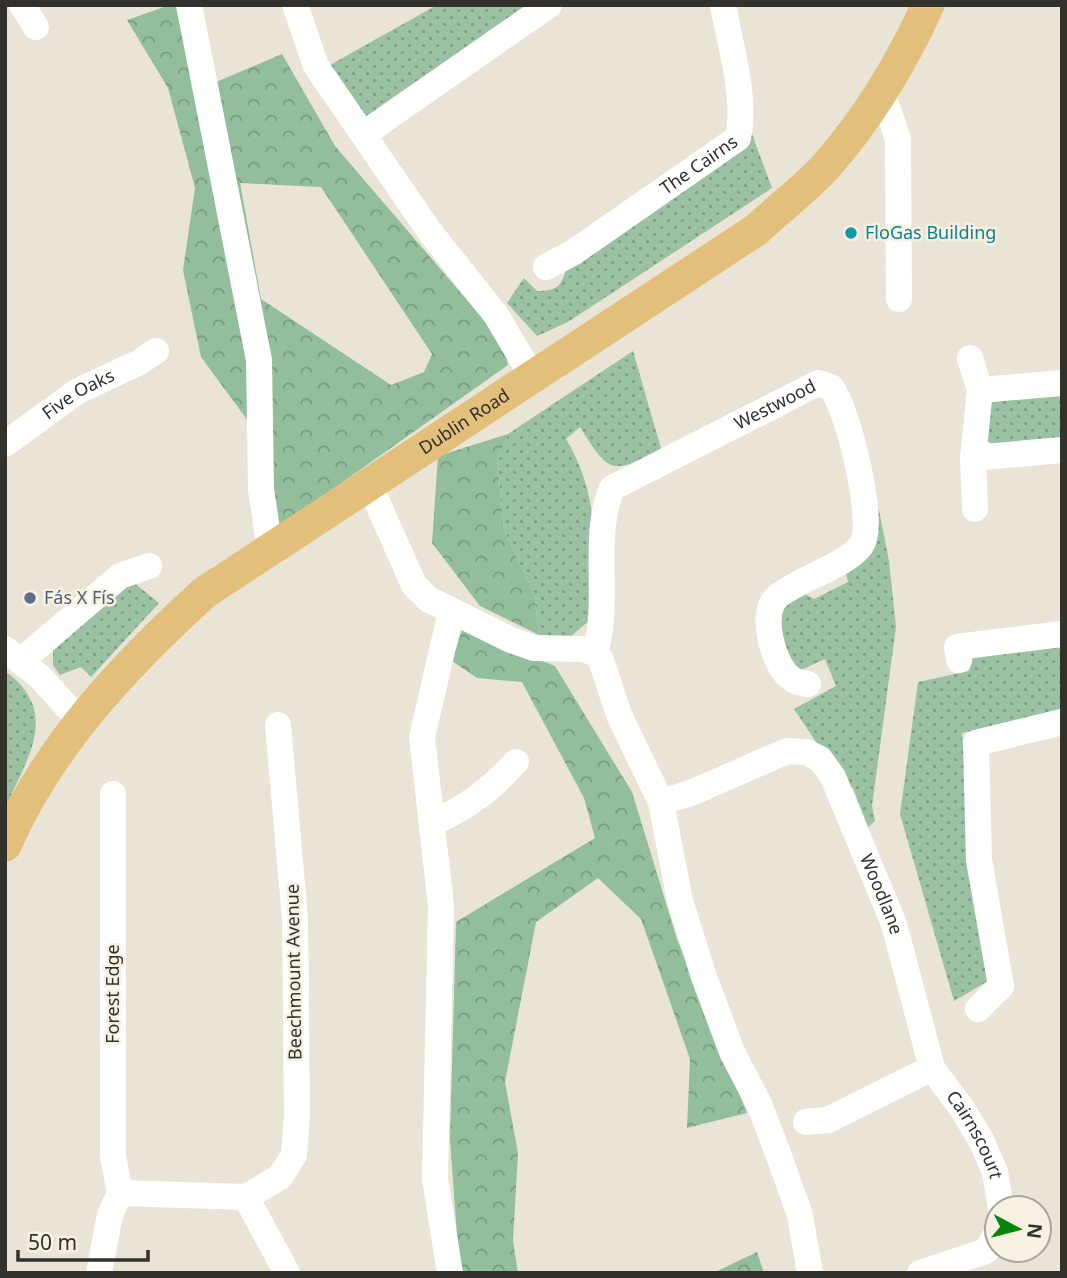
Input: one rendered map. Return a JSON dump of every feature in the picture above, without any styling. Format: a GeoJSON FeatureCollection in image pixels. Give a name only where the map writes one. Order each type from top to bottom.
{"type":"FeatureCollection","features":[{"type":"Feature","properties":{"kind":"main road","name":"Dublin Road"},"geometry":{"type":"LineString","coordinates":[[5,845],[19,814],[80,721],[134,657],[204,593],[756,230],[827,165],[883,92],[928,5]]}},
{"type":"Feature","properties":{"kind":"street"},"geometry":{"type":"LineString","coordinates":[[189,5],[259,360],[261,489],[270,549]]}},
{"type":"Feature","properties":{"kind":"street"},"geometry":{"type":"LineString","coordinates":[[295,5],[316,66],[365,133],[430,232],[496,315],[532,376]]}},
{"type":"Feature","properties":{"kind":"street","name":"The Cairns"},"geometry":{"type":"LineString","coordinates":[[546,267],[585,245],[738,138],[741,124],[738,97],[723,5]]}},
{"type":"Feature","properties":{"kind":"street"},"geometry":{"type":"LineString","coordinates":[[365,133],[436,87],[539,8]]}},
{"type":"Feature","properties":{"kind":"street"},"geometry":{"type":"LineString","coordinates":[[883,92],[898,139],[899,299]]}},
{"type":"Feature","properties":{"kind":"street","name":"Five Oaks"},"geometry":{"type":"LineString","coordinates":[[5,444],[78,391],[138,363],[156,351]]}},
{"type":"Feature","properties":{"kind":"street"},"geometry":{"type":"LineString","coordinates":[[970,359],[980,390],[973,458],[975,509]]}},
{"type":"Feature","properties":{"kind":"street","name":"Westwood"},"geometry":{"type":"LineString","coordinates":[[595,653],[604,582],[604,507],[612,488],[818,383],[831,387],[840,399],[847,419],[865,505],[866,530],[862,545],[851,555],[775,598],[769,612],[771,641],[785,671],[793,680],[808,684]]}},
{"type":"Feature","properties":{"kind":"street"},"geometry":{"type":"LineString","coordinates":[[980,390],[1062,383]]}},
{"type":"Feature","properties":{"kind":"street"},"geometry":{"type":"LineString","coordinates":[[973,458],[1062,450]]}},
{"type":"Feature","properties":{"kind":"street"},"geometry":{"type":"LineString","coordinates":[[369,484],[414,585],[428,599],[451,612],[534,648],[583,649],[595,653],[607,673],[619,715],[661,802],[680,901],[704,977],[733,1052],[759,1104],[779,1156],[800,1215],[810,1273]]}},
{"type":"Feature","properties":{"kind":"street"},"geometry":{"type":"LineString","coordinates":[[80,721],[13,655],[120,576],[149,566]]}},
{"type":"Feature","properties":{"kind":"street"},"geometry":{"type":"LineString","coordinates":[[450,1273],[435,1179],[441,906],[434,822],[422,737],[451,612]]}},
{"type":"Feature","properties":{"kind":"street"},"geometry":{"type":"LineString","coordinates":[[959,660],[957,647],[1062,635]]}},
{"type":"Feature","properties":{"kind":"street"},"geometry":{"type":"LineString","coordinates":[[978,1009],[1001,986],[979,860],[976,743],[1062,722]]}},
{"type":"Feature","properties":{"kind":"street","name":"Beechmount Avenue"},"geometry":{"type":"LineString","coordinates":[[246,1197],[280,1177],[294,1155],[296,1130],[295,919],[278,724]]}},
{"type":"Feature","properties":{"kind":"street","name":"Woodlane"},"geometry":{"type":"LineString","coordinates":[[661,802],[691,793],[787,751],[806,752],[820,759],[833,777],[894,924],[932,1068]]}},
{"type":"Feature","properties":{"kind":"street"},"geometry":{"type":"LineString","coordinates":[[434,822],[463,809],[491,789],[516,762]]}},
{"type":"Feature","properties":{"kind":"street","name":"Forest Edge"},"geometry":{"type":"LineString","coordinates":[[113,794],[113,1156],[120,1193]]}},
{"type":"Feature","properties":{"kind":"street"},"geometry":{"type":"LineString","coordinates":[[806,1122],[828,1120],[932,1068]]}},
{"type":"Feature","properties":{"kind":"street","name":"Cairnscourt"},"geometry":{"type":"LineString","coordinates":[[932,1068],[964,1110],[981,1140],[995,1172],[999,1194]]}},
{"type":"Feature","properties":{"kind":"street"},"geometry":{"type":"LineString","coordinates":[[99,1273],[110,1215],[120,1193],[246,1197],[287,1273]]}},
{"type":"Feature","properties":{"kind":"street"},"geometry":{"type":"LineString","coordinates":[[920,1273],[983,1252]]}},
{"type":"Feature","properties":{"kind":"green space"},"geometry":{"type":"Polygon","coordinates":[[[170,5],[192,5],[207,86],[282,54],[335,146],[503,342],[508,365],[268,535],[251,425],[201,357],[183,270],[195,188],[168,88],[127,20],[170,5]],[[240,183],[261,299],[391,385],[424,372],[432,354],[321,187],[240,183]]]}},
{"type":"Feature","properties":{"kind":"green space"},"geometry":{"type":"Polygon","coordinates":[[[437,5],[523,5],[520,18],[380,118],[364,116],[330,65],[437,5]]]}},
{"type":"Feature","properties":{"kind":"green space"},"geometry":{"type":"Polygon","coordinates":[[[749,126],[772,188],[568,322],[537,336],[507,303],[524,278],[537,291],[557,287],[566,268],[749,126]]]}},
{"type":"Feature","properties":{"kind":"green space"},"geometry":{"type":"Polygon","coordinates":[[[633,351],[662,452],[631,464],[613,465],[605,462],[598,454],[580,427],[566,439],[578,462],[591,505],[593,549],[590,620],[569,638],[539,635],[534,594],[504,530],[497,460],[508,434],[633,351]]]}},
{"type":"Feature","properties":{"kind":"green space"},"geometry":{"type":"Polygon","coordinates":[[[1062,391],[1062,441],[1001,448],[983,439],[992,400],[1062,391]]]}},
{"type":"Feature","properties":{"kind":"green space"},"geometry":{"type":"Polygon","coordinates":[[[508,434],[497,460],[504,530],[534,594],[539,635],[480,606],[432,543],[438,456],[508,434]]]}},
{"type":"Feature","properties":{"kind":"green space"},"geometry":{"type":"Polygon","coordinates":[[[872,510],[879,510],[889,561],[896,627],[872,806],[875,821],[868,827],[853,788],[844,784],[794,709],[836,686],[825,659],[801,670],[781,649],[777,623],[779,603],[800,591],[814,599],[848,582],[845,569],[872,510]]]}},
{"type":"Feature","properties":{"kind":"green space"},"geometry":{"type":"Polygon","coordinates":[[[133,582],[159,603],[91,677],[81,667],[60,675],[53,665],[53,647],[133,582]]]}},
{"type":"Feature","properties":{"kind":"green space"},"geometry":{"type":"Polygon","coordinates":[[[462,630],[555,666],[632,792],[677,939],[747,1113],[687,1128],[690,1059],[641,919],[598,878],[536,922],[505,1082],[518,1153],[513,1241],[518,1273],[462,1273],[459,1263],[450,1139],[456,922],[595,838],[584,798],[522,682],[477,678],[452,661],[462,630]]]}},
{"type":"Feature","properties":{"kind":"green space"},"geometry":{"type":"Polygon","coordinates":[[[1062,643],[1062,709],[962,733],[972,861],[993,978],[954,1001],[900,814],[918,682],[969,671],[975,652],[1062,643]]]}},
{"type":"Feature","properties":{"kind":"green space"},"geometry":{"type":"Polygon","coordinates":[[[5,671],[22,687],[32,703],[36,719],[30,753],[5,808],[5,671]]]}},
{"type":"Feature","properties":{"kind":"green space"},"geometry":{"type":"Polygon","coordinates":[[[757,1252],[764,1273],[713,1273],[757,1252]]]}},
{"type":"Feature","properties":{"kind":"place","name":"FloGas Building"},"geometry":{"type":"Point","coordinates":[851,233]}},
{"type":"Feature","properties":{"kind":"place","name":"Fás X Fís"},"geometry":{"type":"Point","coordinates":[30,598]}}]}
